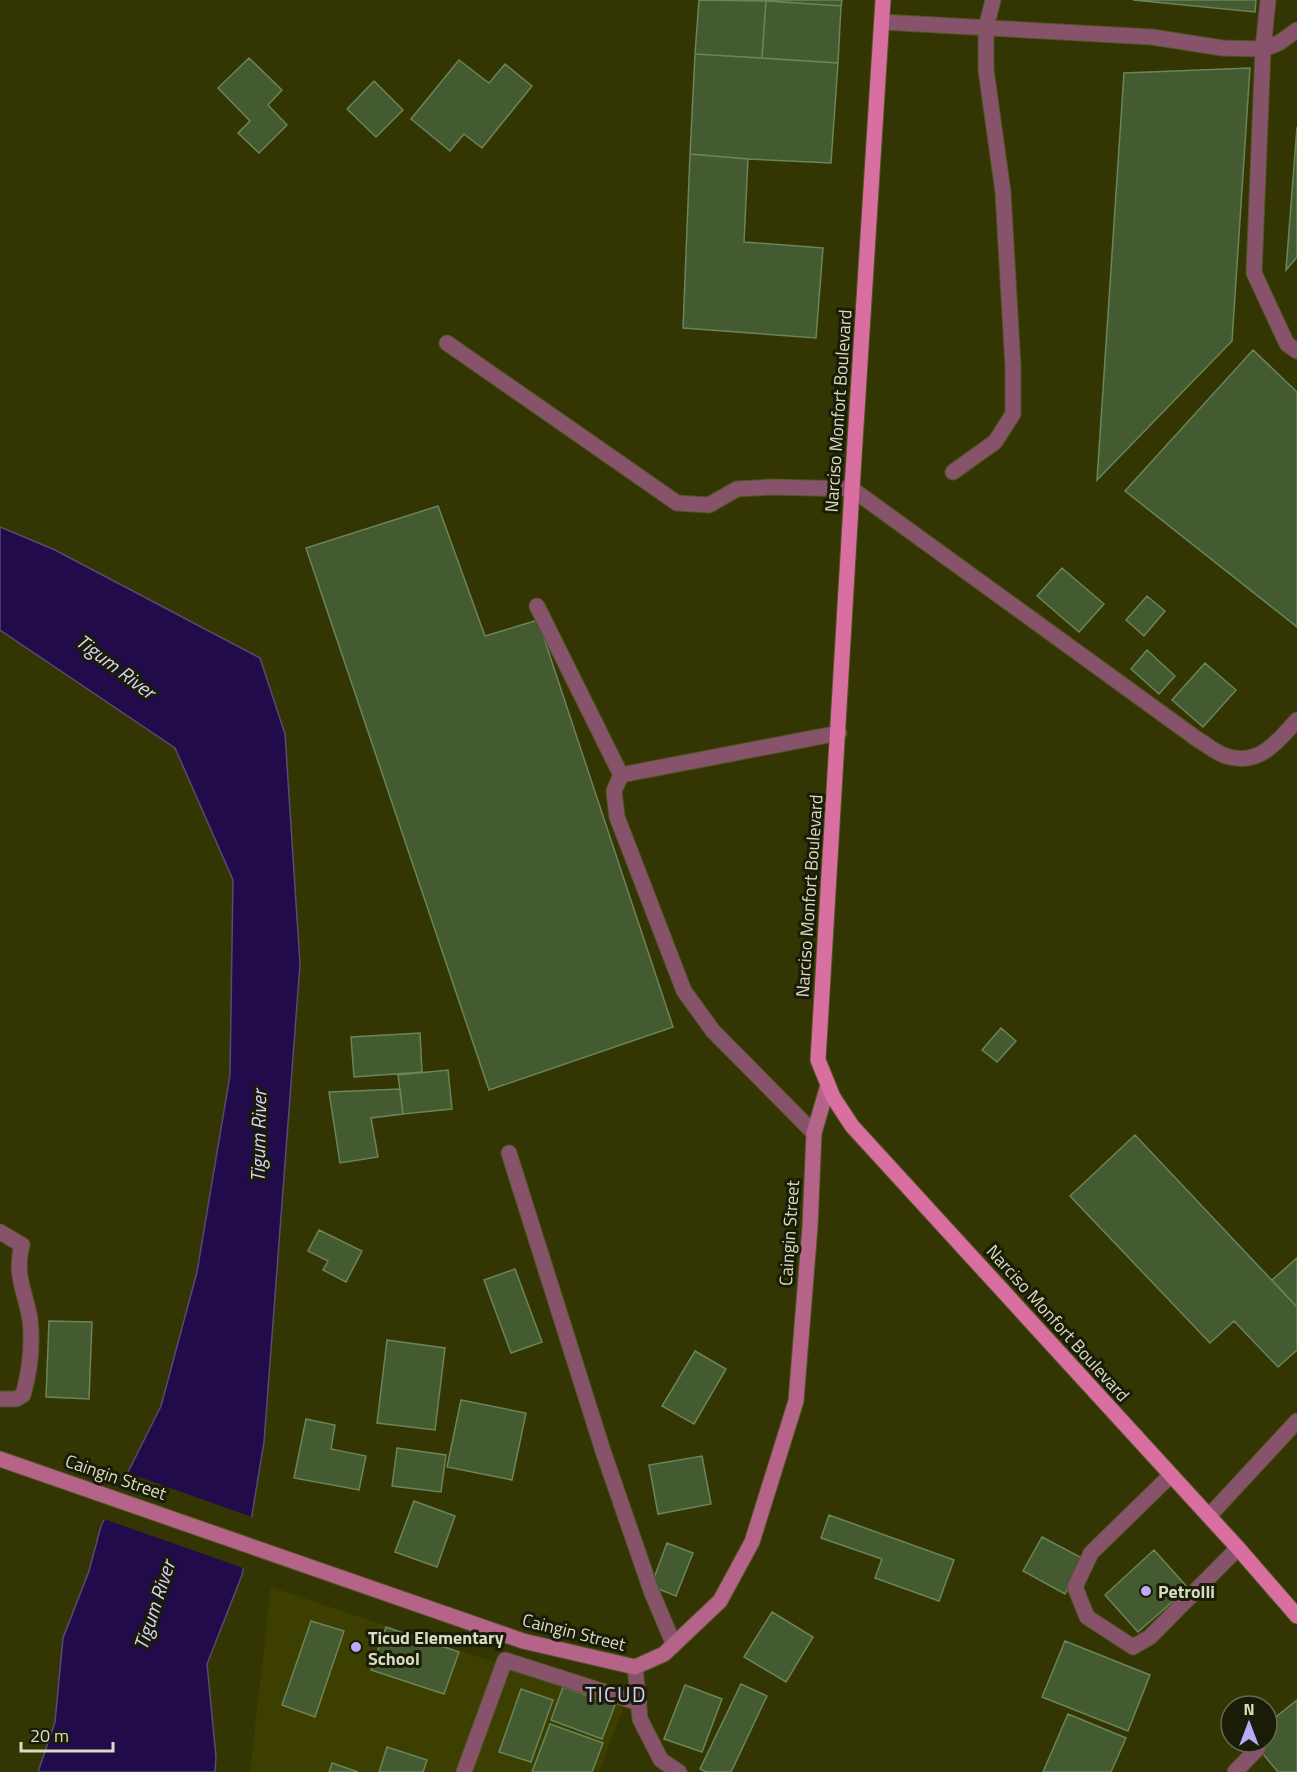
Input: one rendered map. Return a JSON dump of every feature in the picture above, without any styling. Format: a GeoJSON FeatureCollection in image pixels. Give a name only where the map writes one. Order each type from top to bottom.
{"type":"FeatureCollection","features":[{"type":"Feature","properties":{"kind":"main road","name":"Narciso Monfort Boulevard"},"geometry":{"type":"LineString","coordinates":[[883,0],[818,1060],[833,1097],[852,1126],[1209,1516],[1297,1616]]}},
{"type":"Feature","properties":{"kind":"main road","name":"Caingin Street"},"geometry":{"type":"LineString","coordinates":[[0,1459],[523,1641],[634,1667],[664,1654],[720,1601],[752,1542],[796,1401],[810,1227],[814,1133],[828,1085]]}},
{"type":"Feature","properties":{"kind":"street"},"geometry":{"type":"LineString","coordinates":[[953,472],[995,442],[1012,414],[1013,367],[1003,192],[986,70],[986,28],[993,0]]}},
{"type":"Feature","properties":{"kind":"street"},"geometry":{"type":"LineString","coordinates":[[1268,0],[1263,49],[1254,273],[1287,344],[1297,351]]}},
{"type":"Feature","properties":{"kind":"street"},"geometry":{"type":"LineString","coordinates":[[882,22],[1152,37],[1222,48],[1263,49],[1279,43],[1297,30]]}},
{"type":"Feature","properties":{"kind":"street"},"geometry":{"type":"LineString","coordinates":[[447,343],[677,503],[709,505],[737,489],[852,489],[1197,739],[1227,756],[1251,758],[1273,748],[1297,720]]}},
{"type":"Feature","properties":{"kind":"street"},"geometry":{"type":"LineString","coordinates":[[537,606],[621,775]]}},
{"type":"Feature","properties":{"kind":"street"},"geometry":{"type":"LineString","coordinates":[[621,775],[839,732]]}},
{"type":"Feature","properties":{"kind":"street"},"geometry":{"type":"LineString","coordinates":[[621,775],[614,791],[617,817],[684,991],[713,1031],[814,1133]]}},
{"type":"Feature","properties":{"kind":"street"},"geometry":{"type":"LineString","coordinates":[[509,1152],[603,1451],[652,1593],[674,1644]]}},
{"type":"Feature","properties":{"kind":"street"},"geometry":{"type":"LineString","coordinates":[[0,1232],[22,1245],[17,1261],[32,1345],[23,1395],[16,1399],[0,1399]]}},
{"type":"Feature","properties":{"kind":"street"},"geometry":{"type":"LineString","coordinates":[[1209,1516],[1297,1421]]}},
{"type":"Feature","properties":{"kind":"street"},"geometry":{"type":"LineString","coordinates":[[1171,1475],[1091,1553],[1075,1587],[1087,1617],[1132,1647],[1150,1637],[1238,1548]]}},
{"type":"Feature","properties":{"kind":"street"},"geometry":{"type":"LineString","coordinates":[[464,1772],[505,1660],[639,1703]]}},
{"type":"Feature","properties":{"kind":"street"},"geometry":{"type":"LineString","coordinates":[[634,1667],[640,1719],[661,1760],[679,1772]]}},
{"type":"Feature","properties":{"kind":"street"},"geometry":{"type":"LineString","coordinates":[[1235,1772],[1252,1754]]}},
{"type":"Feature","properties":{"kind":"shaded area","name":"Ticud Elementary School"},"geometry":{"type":"Polygon","coordinates":[[[271,1587],[624,1706],[599,1772],[250,1772],[271,1587]]]}},
{"type":"Feature","properties":{"kind":"water","name":"Tigum River"},"geometry":{"type":"Polygon","coordinates":[[[0,527],[55,550],[260,658],[285,734],[300,964],[264,1442],[242,1575],[207,1664],[216,1757],[215,1772],[38,1772],[55,1722],[63,1638],[89,1571],[101,1526],[161,1406],[197,1272],[230,1075],[233,880],[175,748],[0,630],[0,527]]]}},
{"type":"Feature","properties":{"kind":"pier"},"geometry":{"type":"Polygon","coordinates":[[[125,1472],[255,1518],[246,1569],[101,1518],[125,1472]]]}},
{"type":"Feature","properties":{"kind":"building"},"geometry":{"type":"Polygon","coordinates":[[[699,0],[766,1],[762,58],[695,54],[699,0]]]}},
{"type":"Feature","properties":{"kind":"building"},"geometry":{"type":"Polygon","coordinates":[[[754,0],[842,0],[841,6],[754,0]]]}},
{"type":"Feature","properties":{"kind":"building"},"geometry":{"type":"Polygon","coordinates":[[[1133,0],[1256,0],[1255,12],[1133,0]]]}},
{"type":"Feature","properties":{"kind":"building"},"geometry":{"type":"Polygon","coordinates":[[[766,1],[841,6],[838,63],[762,58],[766,1]]]}},
{"type":"Feature","properties":{"kind":"building"},"geometry":{"type":"Polygon","coordinates":[[[695,54],[838,63],[831,163],[690,154],[695,54]]]}},
{"type":"Feature","properties":{"kind":"building"},"geometry":{"type":"Polygon","coordinates":[[[249,58],[282,90],[268,105],[287,125],[259,153],[238,133],[250,121],[218,88],[249,58]]]}},
{"type":"Feature","properties":{"kind":"building"},"geometry":{"type":"Polygon","coordinates":[[[459,60],[489,83],[505,64],[532,86],[482,148],[464,134],[450,151],[411,119],[459,60]]]}},
{"type":"Feature","properties":{"kind":"building"},"geometry":{"type":"Polygon","coordinates":[[[1250,68],[1232,341],[1097,480],[1124,73],[1250,68]]]}},
{"type":"Feature","properties":{"kind":"building"},"geometry":{"type":"Polygon","coordinates":[[[374,81],[403,110],[376,137],[347,109],[374,81]]]}},
{"type":"Feature","properties":{"kind":"building"},"geometry":{"type":"Polygon","coordinates":[[[1297,127],[1297,257],[1286,270],[1297,127]]]}},
{"type":"Feature","properties":{"kind":"building"},"geometry":{"type":"Polygon","coordinates":[[[690,154],[748,159],[744,242],[823,248],[816,338],[683,328],[690,154]]]}},
{"type":"Feature","properties":{"kind":"building"},"geometry":{"type":"Polygon","coordinates":[[[1253,350],[1297,392],[1297,627],[1125,491],[1253,350]]]}},
{"type":"Feature","properties":{"kind":"building"},"geometry":{"type":"Polygon","coordinates":[[[438,506],[485,636],[538,620],[673,1027],[489,1090],[306,548],[438,506]]]}},
{"type":"Feature","properties":{"kind":"building"},"geometry":{"type":"Polygon","coordinates":[[[1062,568],[1104,604],[1079,632],[1037,596],[1062,568]]]}},
{"type":"Feature","properties":{"kind":"building"},"geometry":{"type":"Polygon","coordinates":[[[1147,596],[1165,611],[1144,636],[1126,620],[1147,596]]]}},
{"type":"Feature","properties":{"kind":"building"},"geometry":{"type":"Polygon","coordinates":[[[1147,650],[1175,676],[1159,694],[1131,669],[1147,650]]]}},
{"type":"Feature","properties":{"kind":"building"},"geometry":{"type":"Polygon","coordinates":[[[1205,663],[1236,690],[1203,727],[1172,700],[1205,663]]]}},
{"type":"Feature","properties":{"kind":"building"},"geometry":{"type":"Polygon","coordinates":[[[1001,1028],[1016,1041],[997,1062],[982,1050],[1001,1028]]]}},
{"type":"Feature","properties":{"kind":"building"},"geometry":{"type":"Polygon","coordinates":[[[420,1033],[422,1072],[354,1077],[351,1037],[420,1033]]]}},
{"type":"Feature","properties":{"kind":"building"},"geometry":{"type":"Polygon","coordinates":[[[448,1070],[452,1109],[403,1114],[398,1075],[448,1070]]]}},
{"type":"Feature","properties":{"kind":"building"},"geometry":{"type":"Polygon","coordinates":[[[400,1089],[403,1114],[371,1118],[378,1157],[340,1163],[329,1092],[400,1089]]]}},
{"type":"Feature","properties":{"kind":"building"},"geometry":{"type":"Polygon","coordinates":[[[1135,1135],[1297,1307],[1297,1350],[1278,1367],[1234,1321],[1210,1343],[1070,1196],[1135,1135]]]}},
{"type":"Feature","properties":{"kind":"building"},"geometry":{"type":"Polygon","coordinates":[[[319,1230],[362,1251],[346,1282],[323,1270],[328,1261],[308,1251],[319,1230]]]}},
{"type":"Feature","properties":{"kind":"building"},"geometry":{"type":"Polygon","coordinates":[[[1297,1258],[1297,1307],[1272,1280],[1297,1258]]]}},
{"type":"Feature","properties":{"kind":"building"},"geometry":{"type":"Polygon","coordinates":[[[515,1269],[542,1342],[511,1353],[484,1280],[515,1269]]]}},
{"type":"Feature","properties":{"kind":"building"},"geometry":{"type":"Polygon","coordinates":[[[49,1321],[92,1322],[89,1399],[46,1397],[49,1321]]]}},
{"type":"Feature","properties":{"kind":"building"},"geometry":{"type":"Polygon","coordinates":[[[387,1340],[445,1348],[435,1430],[377,1423],[387,1340]]]}},
{"type":"Feature","properties":{"kind":"building"},"geometry":{"type":"Polygon","coordinates":[[[695,1351],[726,1369],[694,1424],[662,1406],[695,1351]]]}},
{"type":"Feature","properties":{"kind":"building"},"geometry":{"type":"Polygon","coordinates":[[[461,1400],[526,1413],[512,1480],[447,1467],[461,1400]]]}},
{"type":"Feature","properties":{"kind":"building"},"geometry":{"type":"Polygon","coordinates":[[[306,1419],[335,1425],[331,1449],[366,1456],[359,1490],[294,1478],[306,1419]]]}},
{"type":"Feature","properties":{"kind":"building"},"geometry":{"type":"Polygon","coordinates":[[[397,1448],[446,1455],[441,1492],[392,1486],[397,1448]]]}},
{"type":"Feature","properties":{"kind":"building"},"geometry":{"type":"Polygon","coordinates":[[[702,1456],[711,1504],[658,1514],[649,1465],[702,1456]]]}},
{"type":"Feature","properties":{"kind":"building"},"geometry":{"type":"Polygon","coordinates":[[[414,1501],[455,1516],[437,1567],[395,1552],[414,1501]]]}},
{"type":"Feature","properties":{"kind":"building"},"geometry":{"type":"Polygon","coordinates":[[[829,1515],[954,1560],[939,1601],[875,1578],[882,1559],[821,1538],[829,1515]]]}},
{"type":"Feature","properties":{"kind":"building"},"geometry":{"type":"Polygon","coordinates":[[[1042,1537],[1084,1559],[1065,1594],[1023,1571],[1042,1537]]]}},
{"type":"Feature","properties":{"kind":"building"},"geometry":{"type":"Polygon","coordinates":[[[667,1543],[693,1553],[676,1596],[651,1586],[667,1543]]]}},
{"type":"Feature","properties":{"kind":"building","name":"Petrolli"},"geometry":{"type":"Polygon","coordinates":[[[1154,1550],[1188,1588],[1138,1632],[1105,1595],[1154,1550]]]}},
{"type":"Feature","properties":{"kind":"building"},"geometry":{"type":"Polygon","coordinates":[[[772,1612],[813,1637],[786,1682],[744,1657],[772,1612]]]}},
{"type":"Feature","properties":{"kind":"building"},"geometry":{"type":"Polygon","coordinates":[[[311,1621],[344,1631],[315,1717],[282,1705],[311,1621]]]}},
{"type":"Feature","properties":{"kind":"building"},"geometry":{"type":"Polygon","coordinates":[[[386,1627],[459,1652],[444,1694],[371,1670],[386,1627]]]}},
{"type":"Feature","properties":{"kind":"building"},"geometry":{"type":"Polygon","coordinates":[[[1065,1641],[1150,1675],[1128,1731],[1042,1697],[1065,1641]]]}},
{"type":"Feature","properties":{"kind":"building"},"geometry":{"type":"Polygon","coordinates":[[[741,1684],[767,1696],[731,1772],[706,1772],[700,1769],[741,1684]]]}},
{"type":"Feature","properties":{"kind":"building"},"geometry":{"type":"Polygon","coordinates":[[[685,1685],[722,1699],[702,1752],[664,1739],[685,1685]]]}},
{"type":"Feature","properties":{"kind":"building"},"geometry":{"type":"Polygon","coordinates":[[[563,1687],[615,1705],[602,1739],[551,1720],[563,1687]]]}},
{"type":"Feature","properties":{"kind":"building"},"geometry":{"type":"Polygon","coordinates":[[[521,1689],[553,1700],[531,1762],[499,1752],[521,1689]]]}},
{"type":"Feature","properties":{"kind":"building"},"geometry":{"type":"Polygon","coordinates":[[[1297,1700],[1297,1772],[1278,1772],[1263,1754],[1279,1754],[1279,1714],[1297,1700]]]}},
{"type":"Feature","properties":{"kind":"building"},"geometry":{"type":"Polygon","coordinates":[[[1068,1714],[1126,1738],[1111,1772],[1043,1772],[1068,1714]]]}},
{"type":"Feature","properties":{"kind":"building"},"geometry":{"type":"Polygon","coordinates":[[[550,1724],[603,1743],[592,1772],[532,1772],[550,1724]]]}},
{"type":"Feature","properties":{"kind":"building"},"geometry":{"type":"Polygon","coordinates":[[[387,1747],[427,1760],[423,1772],[379,1772],[387,1747]]]}},
{"type":"Feature","properties":{"kind":"building"},"geometry":{"type":"Polygon","coordinates":[[[332,1763],[358,1772],[329,1772],[332,1763]]]}},
{"type":"Feature","properties":{"kind":"place","name":"Petrolli"},"geometry":{"type":"Point","coordinates":[1146,1591]}},
{"type":"Feature","properties":{"kind":"place","name":"Ticud Elementary School"},"geometry":{"type":"Point","coordinates":[356,1647]}},
{"type":"Feature","properties":{"kind":"district","name":"TICUD"},"geometry":{"type":"Point","coordinates":[616,1694]}}]}
